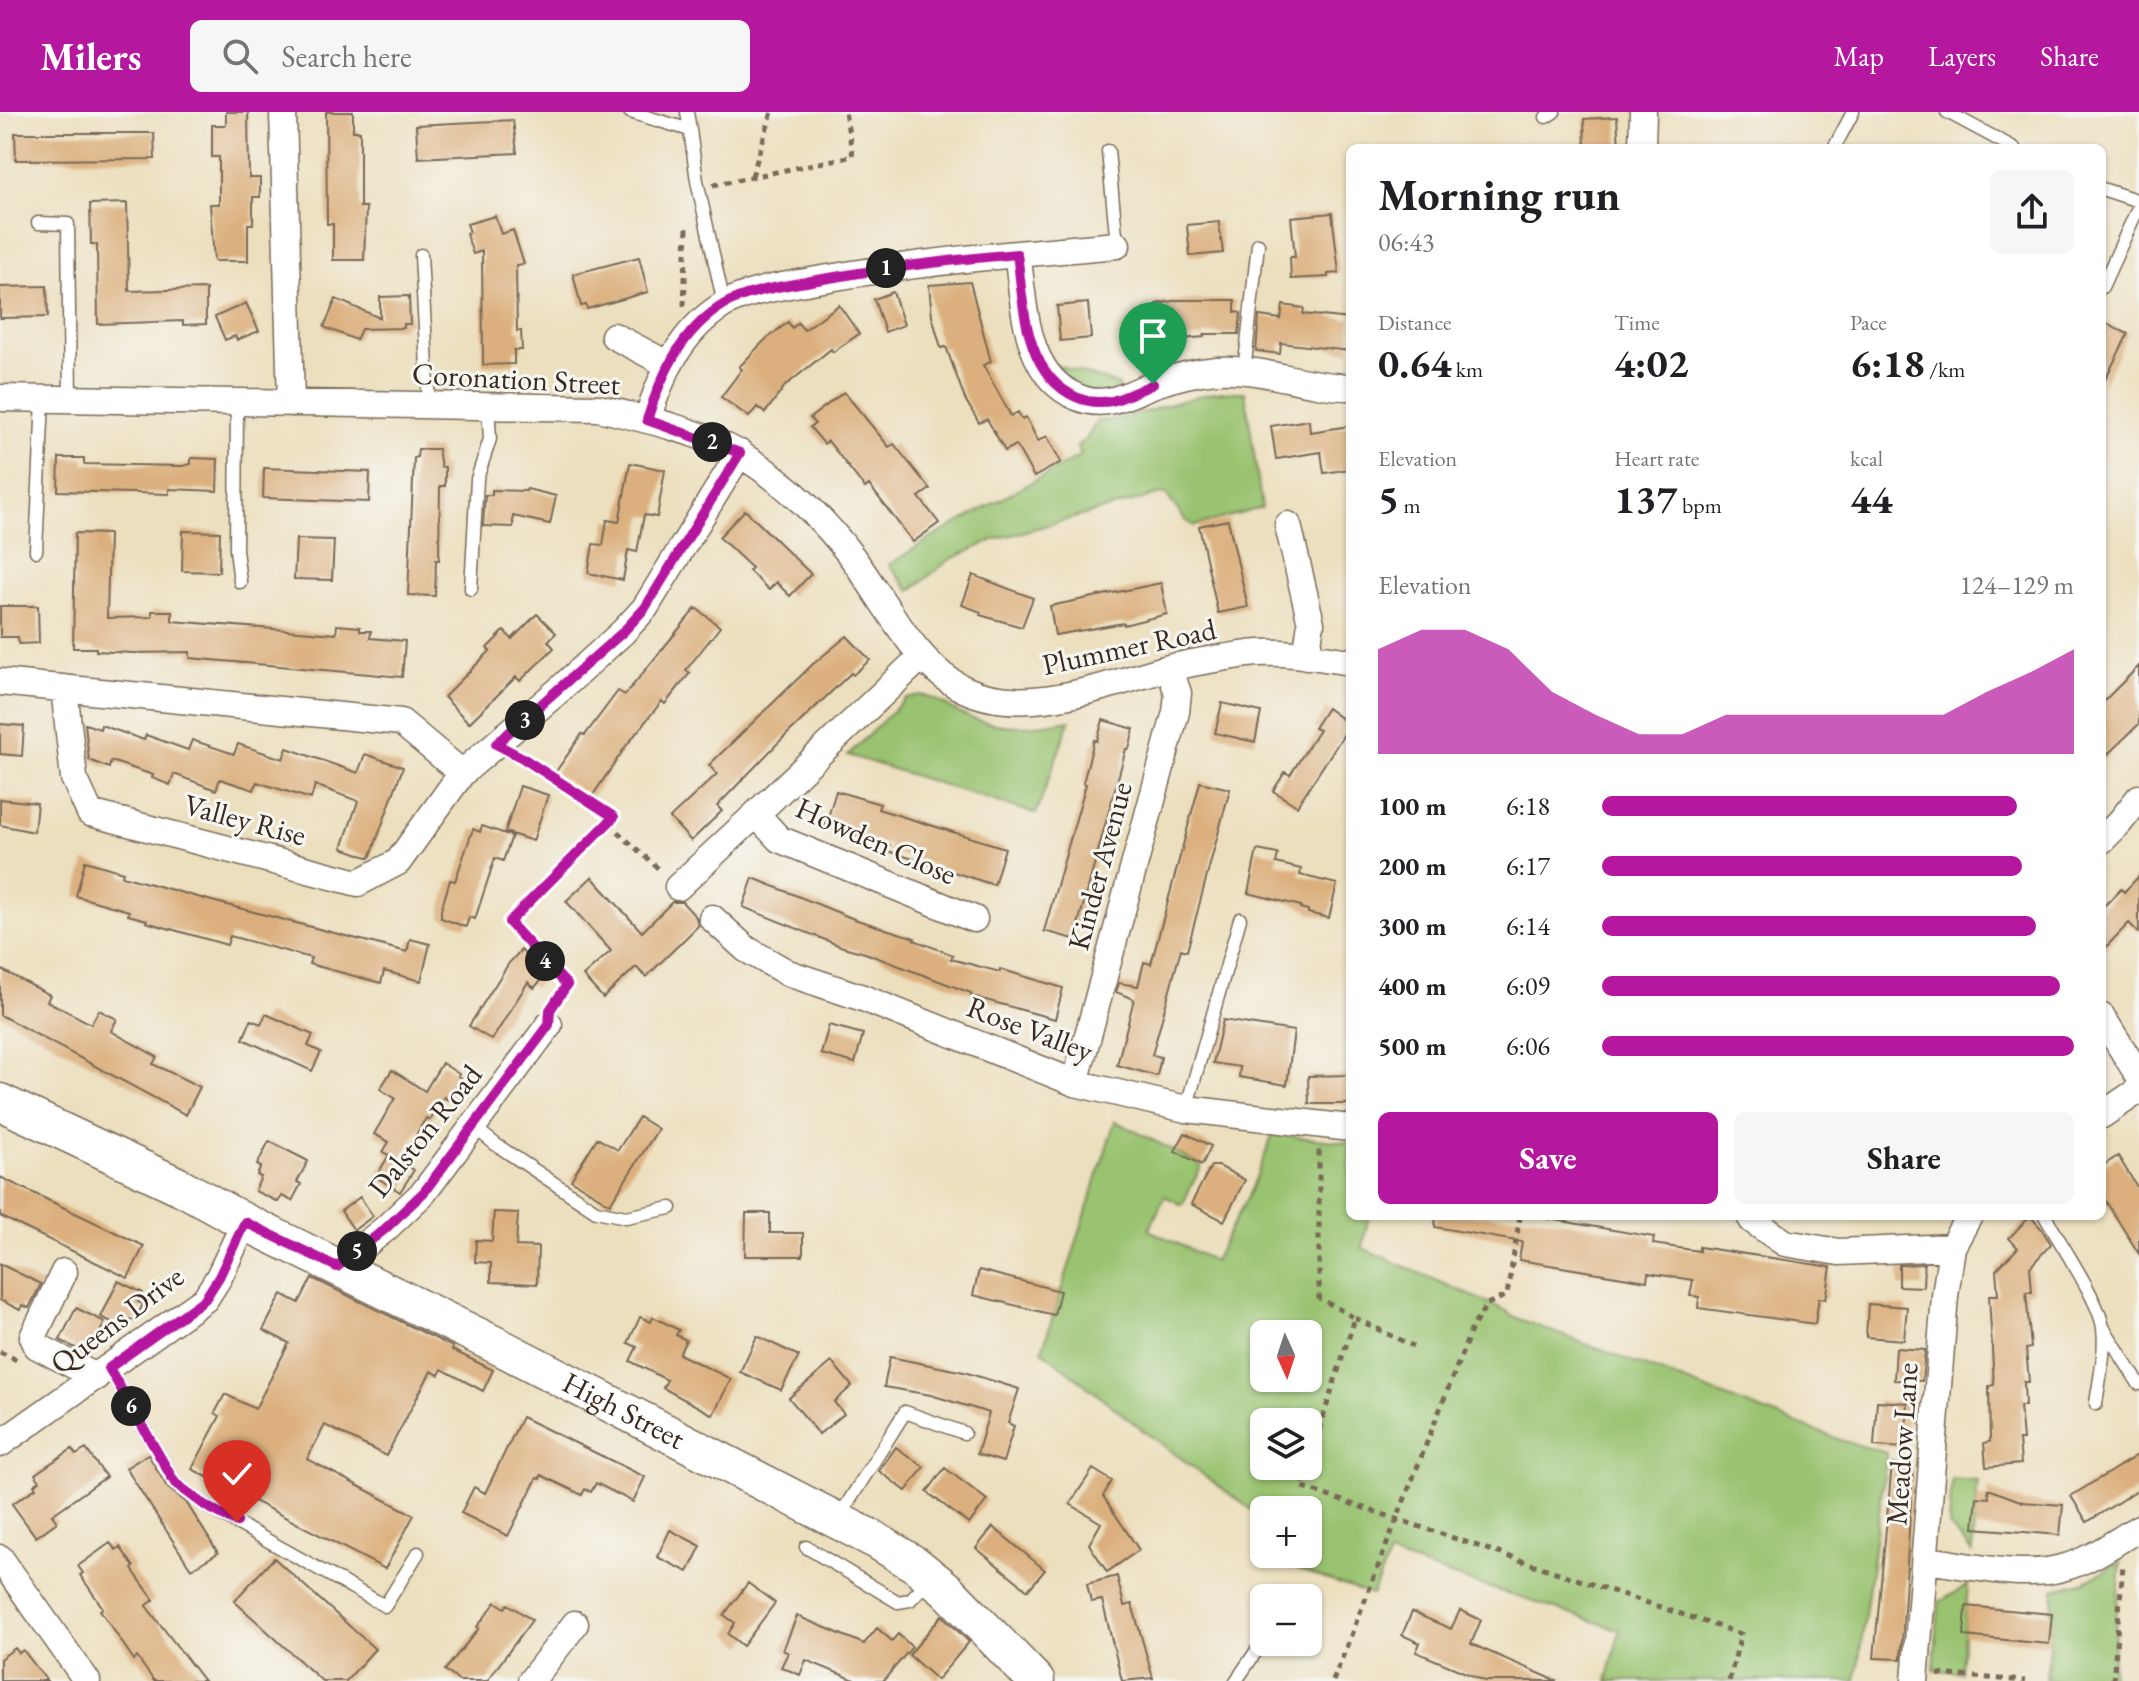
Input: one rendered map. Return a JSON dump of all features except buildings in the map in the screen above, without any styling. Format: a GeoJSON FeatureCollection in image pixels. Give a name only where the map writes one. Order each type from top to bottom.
{"type":"FeatureCollection","features":[{"type":"Feature","properties":{"kind":"main road","name":"High Street"},"geometry":{"type":"LineString","coordinates":[[0,1102],[181,1187],[877,1541],[932,1578],[1019,1675]]}},
{"type":"Feature","properties":{"kind":"street"},"geometry":{"type":"LineString","coordinates":[[283,112],[291,403]]}},
{"type":"Feature","properties":{"kind":"street"},"geometry":{"type":"LineString","coordinates":[[1642,144],[1643,112]]}},
{"type":"Feature","properties":{"kind":"street"},"geometry":{"type":"LineString","coordinates":[[647,420],[657,388],[676,351],[700,323],[724,304],[772,288],[872,270],[1117,245]]}},
{"type":"Feature","properties":{"kind":"street"},"geometry":{"type":"LineString","coordinates":[[1017,254],[1030,338],[1039,363],[1051,380],[1087,402],[1112,401],[1188,373],[1222,370],[1346,386]]}},
{"type":"Feature","properties":{"kind":"street"},"geometry":{"type":"LineString","coordinates":[[614,336],[669,365]]}},
{"type":"Feature","properties":{"kind":"street","name":"Coronation Street"},"geometry":{"type":"LineString","coordinates":[[0,398],[598,408],[647,420],[740,453],[785,488],[851,555],[922,656],[945,678],[966,690]]}},
{"type":"Feature","properties":{"kind":"street","name":"Valley Rise"},"geometry":{"type":"LineString","coordinates":[[64,688],[74,778],[90,813],[358,883],[398,862],[462,773],[612,642],[645,608],[740,453]]}},
{"type":"Feature","properties":{"kind":"street"},"geometry":{"type":"LineString","coordinates":[[1288,525],[1311,623],[1306,656]]}},
{"type":"Feature","properties":{"kind":"street","name":"Plummer Road"},"geometry":{"type":"LineString","coordinates":[[966,690],[997,698],[1033,701],[1091,690],[1169,668],[1261,653],[1283,652],[1346,661]]}},
{"type":"Feature","properties":{"kind":"street","name":"Howden Close"},"geometry":{"type":"LineString","coordinates":[[678,887],[922,656]]}},
{"type":"Feature","properties":{"kind":"street","name":"Kinder Avenue"},"geometry":{"type":"LineString","coordinates":[[1075,1083],[1176,712],[1178,693],[1169,668]]}},
{"type":"Feature","properties":{"kind":"street"},"geometry":{"type":"LineString","coordinates":[[0,682],[401,722],[462,773]]}},
{"type":"Feature","properties":{"kind":"street"},"geometry":{"type":"LineString","coordinates":[[2106,835],[2139,798]]}},
{"type":"Feature","properties":{"kind":"street","name":"Howden Close"},"geometry":{"type":"LineString","coordinates":[[756,814],[779,839],[974,919]]}},
{"type":"Feature","properties":{"kind":"street","name":"Rose Valley"},"geometry":{"type":"LineString","coordinates":[[712,918],[746,949],[788,973],[863,998],[1075,1083],[1186,1109],[1346,1128]]}},
{"type":"Feature","properties":{"kind":"street"},"geometry":{"type":"LineString","coordinates":[[2106,1023],[2139,1076]]}},
{"type":"Feature","properties":{"kind":"street","name":"Dalston Road"},"geometry":{"type":"LineString","coordinates":[[337,1267],[385,1229],[424,1192],[549,1025]]}},
{"type":"Feature","properties":{"kind":"street"},"geometry":{"type":"LineString","coordinates":[[2106,1112],[2139,1090]]}},
{"type":"Feature","properties":{"kind":"street"},"geometry":{"type":"LineString","coordinates":[[1752,1220],[1785,1243],[1839,1252],[1952,1247]]}},
{"type":"Feature","properties":{"kind":"street","name":"Meadow Lane"},"geometry":{"type":"LineString","coordinates":[[1915,1676],[1945,1296],[1952,1247],[1967,1220]]}},
{"type":"Feature","properties":{"kind":"street","name":"Queens Drive"},"geometry":{"type":"LineString","coordinates":[[0,1444],[205,1299],[245,1222]]}},
{"type":"Feature","properties":{"kind":"street"},"geometry":{"type":"LineString","coordinates":[[64,1272],[33,1337],[37,1346],[102,1373]]}},
{"type":"Feature","properties":{"kind":"street"},"geometry":{"type":"LineString","coordinates":[[1926,1560],[2022,1571],[2059,1569],[2082,1561],[2132,1532]]}},
{"type":"Feature","properties":{"kind":"street"},"geometry":{"type":"LineString","coordinates":[[0,1558],[87,1681]]}},
{"type":"Feature","properties":{"kind":"street"},"geometry":{"type":"LineString","coordinates":[[531,1681],[575,1624]]}},
{"type":"Feature","properties":{"kind":"lane"},"geometry":{"type":"LineString","coordinates":[[630,112],[690,130]]}},
{"type":"Feature","properties":{"kind":"lane"},"geometry":{"type":"LineString","coordinates":[[687,112],[697,181],[724,304]]}},
{"type":"Feature","properties":{"kind":"lane"},"geometry":{"type":"LineString","coordinates":[[1836,144],[1853,112]]}},
{"type":"Feature","properties":{"kind":"lane"},"geometry":{"type":"LineString","coordinates":[[1947,112],[2004,144]]}},
{"type":"Feature","properties":{"kind":"lane"},"geometry":{"type":"LineString","coordinates":[[1108,151],[1117,245]]}},
{"type":"Feature","properties":{"kind":"lane"},"geometry":{"type":"LineString","coordinates":[[2106,191],[2139,204],[2106,278]]}},
{"type":"Feature","properties":{"kind":"lane"},"geometry":{"type":"LineString","coordinates":[[38,223],[68,224],[70,399]]}},
{"type":"Feature","properties":{"kind":"lane"},"geometry":{"type":"LineString","coordinates":[[1244,372],[1258,244]]}},
{"type":"Feature","properties":{"kind":"lane"},"geometry":{"type":"LineString","coordinates":[[421,255],[429,405]]}},
{"type":"Feature","properties":{"kind":"lane"},"geometry":{"type":"LineString","coordinates":[[36,551],[43,399]]}},
{"type":"Feature","properties":{"kind":"lane"},"geometry":{"type":"LineString","coordinates":[[237,401],[236,550],[240,582]]}},
{"type":"Feature","properties":{"kind":"lane"},"geometry":{"type":"LineString","coordinates":[[471,589],[477,479],[490,439],[488,406]]}},
{"type":"Feature","properties":{"kind":"lane"},"geometry":{"type":"LineString","coordinates":[[1186,1109],[1240,919]]}},
{"type":"Feature","properties":{"kind":"lane"},"geometry":{"type":"LineString","coordinates":[[474,1127],[596,1211],[626,1217],[671,1208]]}},
{"type":"Feature","properties":{"kind":"lane"},"geometry":{"type":"LineString","coordinates":[[2047,1220],[2086,1287],[2103,1327],[2139,1384]]}},
{"type":"Feature","properties":{"kind":"lane"},"geometry":{"type":"LineString","coordinates":[[2096,1404],[2103,1327]]}},
{"type":"Feature","properties":{"kind":"lane"},"geometry":{"type":"LineString","coordinates":[[102,1373],[175,1483],[206,1506],[385,1606],[418,1553]]}},
{"type":"Feature","properties":{"kind":"lane"},"geometry":{"type":"LineString","coordinates":[[837,1519],[905,1412],[964,1433]]}},
{"type":"Feature","properties":{"kind":"lane"},"geometry":{"type":"LineString","coordinates":[[806,1547],[898,1602],[910,1600],[932,1578]]}},
{"type":"Feature","properties":{"kind":"lane"},"geometry":{"type":"LineString","coordinates":[[1236,1681],[1253,1656]]}},
{"type":"Feature","properties":{"kind":"path"},"geometry":{"type":"LineString","coordinates":[[752,176],[772,112]]}},
{"type":"Feature","properties":{"kind":"path"},"geometry":{"type":"LineString","coordinates":[[710,186],[853,156],[845,112]]}},
{"type":"Feature","properties":{"kind":"path"},"geometry":{"type":"LineString","coordinates":[[496,744],[614,817],[509,922],[567,985],[550,1010],[549,1025]]}},
{"type":"Feature","properties":{"kind":"path"},"geometry":{"type":"LineString","coordinates":[[1319,1126],[1319,1298],[1413,1346]]}},
{"type":"Feature","properties":{"kind":"path"},"geometry":{"type":"LineString","coordinates":[[1333,1681],[1472,1328],[1487,1304],[1507,1295],[1519,1220]]}},
{"type":"Feature","properties":{"kind":"path"},"geometry":{"type":"LineString","coordinates":[[1322,1421],[1355,1318]]}},
{"type":"Feature","properties":{"kind":"path"},"geometry":{"type":"LineString","coordinates":[[1303,1480],[1301,1487],[1741,1634],[1729,1681]]}},
{"type":"Feature","properties":{"kind":"path"},"geometry":{"type":"LineString","coordinates":[[2113,1681],[2132,1532]]}},
{"type":"Feature","properties":{"kind":"path"},"geometry":{"type":"LineString","coordinates":[[1915,1676],[2025,1681]]}},
{"type":"Feature","properties":{"kind":"green space"},"geometry":{"type":"Polygon","coordinates":[[[1053,364],[1119,385],[1118,393],[1082,393],[1053,364]]]}},
{"type":"Feature","properties":{"kind":"green space"},"geometry":{"type":"Polygon","coordinates":[[[1224,392],[1245,392],[1262,508],[1194,526],[1185,520],[1165,493],[993,540],[949,560],[910,591],[889,565],[931,538],[1081,455],[1077,446],[1087,438],[1097,421],[1224,392]]]}},
{"type":"Feature","properties":{"kind":"green space"},"geometry":{"type":"Polygon","coordinates":[[[920,695],[965,716],[991,724],[1030,726],[1070,720],[1036,814],[848,755],[906,698],[920,695]]]}},
{"type":"Feature","properties":{"kind":"green space"},"geometry":{"type":"Polygon","coordinates":[[[1115,1121],[1202,1165],[1182,1205],[1165,1196],[1149,1230],[1214,1261],[1251,1190],[1273,1134],[1346,1143],[1346,1220],[1368,1220],[1362,1248],[1507,1311],[1511,1316],[1843,1441],[1887,1453],[1856,1681],[1607,1681],[1620,1630],[1389,1555],[1372,1595],[1293,1568],[1322,1568],[1322,1496],[1250,1496],[1250,1509],[1042,1351],[1115,1121]]]}},
{"type":"Feature","properties":{"kind":"green space"},"geometry":{"type":"Polygon","coordinates":[[[1952,1479],[1978,1481],[1972,1552],[1949,1526],[1952,1479]]]}},
{"type":"Feature","properties":{"kind":"green space"},"geometry":{"type":"Polygon","coordinates":[[[2121,1562],[2111,1681],[2046,1680],[2054,1589],[2086,1581],[2121,1562]]]}},
{"type":"Feature","properties":{"kind":"green space"},"geometry":{"type":"Polygon","coordinates":[[[1968,1585],[1961,1672],[1934,1670],[1939,1602],[1968,1585]]]}},
{"type":"Feature","properties":{"kind":"route"},"geometry":{"type":"LineString","coordinates":[[237,1522],[206,1506],[175,1483],[109,1368],[205,1299],[245,1222],[337,1267],[385,1229],[424,1192],[549,1025],[550,1010],[567,985],[509,922],[614,817],[496,744],[623,632],[645,608],[740,453],[647,420],[657,388],[676,351],[700,323],[724,304],[772,288],[872,270],[1017,254],[1030,338],[1039,363],[1051,380],[1087,402],[1112,401],[1153,384]]}}]}
